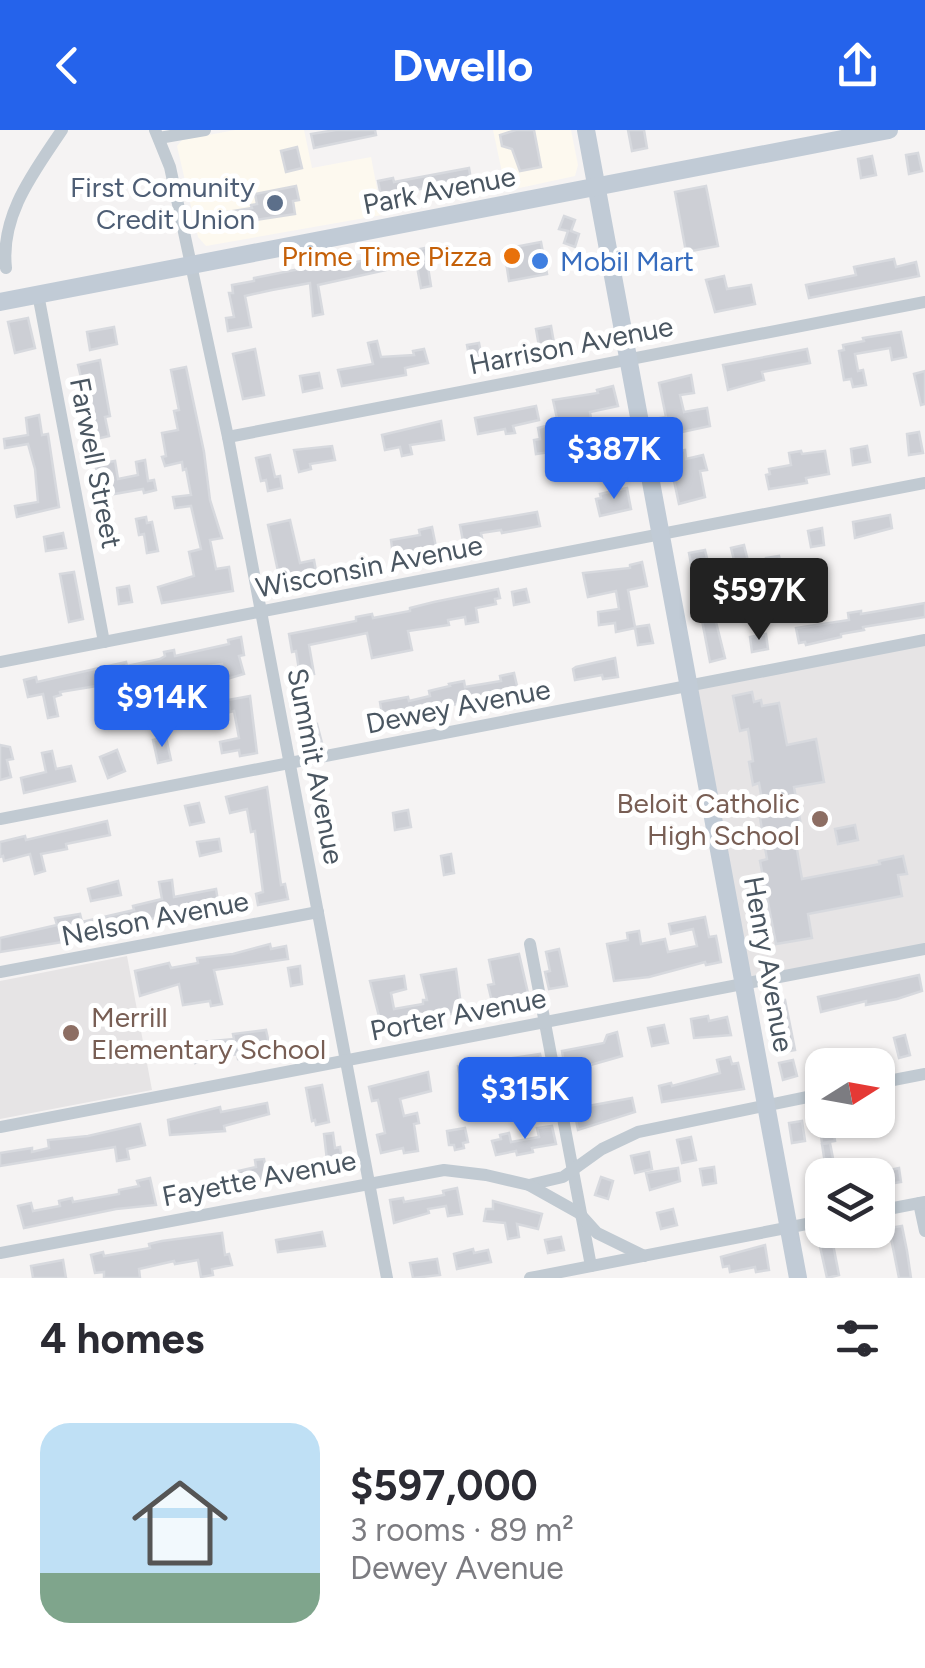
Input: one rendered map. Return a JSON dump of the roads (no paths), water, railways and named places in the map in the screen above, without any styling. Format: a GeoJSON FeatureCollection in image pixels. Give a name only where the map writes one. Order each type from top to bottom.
{"type":"FeatureCollection","features":[{"type":"Feature","properties":{"kind":"street"},"geometry":{"type":"LineString","coordinates":[[6,268],[1,237],[6,214],[62,130]]}},
{"type":"Feature","properties":{"kind":"street"},"geometry":{"type":"LineString","coordinates":[[157,134],[204,130]]}},
{"type":"Feature","properties":{"kind":"street","name":"Henry Avenue"},"geometry":{"type":"LineString","coordinates":[[586,130],[798,1278]]}},
{"type":"Feature","properties":{"kind":"street","name":"Park Avenue"},"geometry":{"type":"LineString","coordinates":[[0,302],[888,130]]}},
{"type":"Feature","properties":{"kind":"street","name":"Summit Avenue"},"geometry":{"type":"LineString","coordinates":[[157,134],[170,167],[228,437],[387,1278]]}},
{"type":"Feature","properties":{"kind":"street","name":"Farwell Street"},"geometry":{"type":"LineString","coordinates":[[38,294],[104,642]]}},
{"type":"Feature","properties":{"kind":"street","name":"Harrison Avenue"},"geometry":{"type":"LineString","coordinates":[[228,437],[925,302]]}},
{"type":"Feature","properties":{"kind":"street","name":"Wisconsin Avenue"},"geometry":{"type":"LineString","coordinates":[[0,662],[925,483]]}},
{"type":"Feature","properties":{"kind":"street","name":"Dewey Avenue"},"geometry":{"type":"LineString","coordinates":[[0,819],[925,640]]}},
{"type":"Feature","properties":{"kind":"street","name":"Nelson Avenue"},"geometry":{"type":"LineString","coordinates":[[0,972],[318,912]]}},
{"type":"Feature","properties":{"kind":"street"},"geometry":{"type":"LineString","coordinates":[[530,944],[591,1266]]}},
{"type":"Feature","properties":{"kind":"street","name":"Porter Avenue"},"geometry":{"type":"LineString","coordinates":[[0,1127],[925,949]]}},
{"type":"Feature","properties":{"kind":"street"},"geometry":{"type":"LineString","coordinates":[[895,1080],[925,1074]]}},
{"type":"Feature","properties":{"kind":"street","name":"Fayette Avenue"},"geometry":{"type":"LineString","coordinates":[[529,1185],[563,1177],[602,1149],[638,1132],[805,1097]]}},
{"type":"Feature","properties":{"kind":"street","name":"Fayette Avenue"},"geometry":{"type":"LineString","coordinates":[[0,1253],[444,1170],[529,1185],[580,1214],[598,1233],[644,1256]]}},
{"type":"Feature","properties":{"kind":"street"},"geometry":{"type":"LineString","coordinates":[[895,1208],[922,1203],[925,1231]]}},
{"type":"Feature","properties":{"kind":"street"},"geometry":{"type":"LineString","coordinates":[[530,1278],[805,1224]]}},
{"type":"Feature","properties":{"kind":"place","name":"First Comunity Credit Union"},"geometry":{"type":"Point","coordinates":[275,203]}},
{"type":"Feature","properties":{"kind":"place","name":"Prime Time Pizza"},"geometry":{"type":"Point","coordinates":[512,256]}},
{"type":"Feature","properties":{"kind":"place","name":"Mobil Mart"},"geometry":{"type":"Point","coordinates":[540,261]}},
{"type":"Feature","properties":{"kind":"place","name":"Beloit Catholic High School"},"geometry":{"type":"Point","coordinates":[820,819]}},
{"type":"Feature","properties":{"kind":"place","name":"Merrill Elementary School"},"geometry":{"type":"Point","coordinates":[71,1033]}}]}
